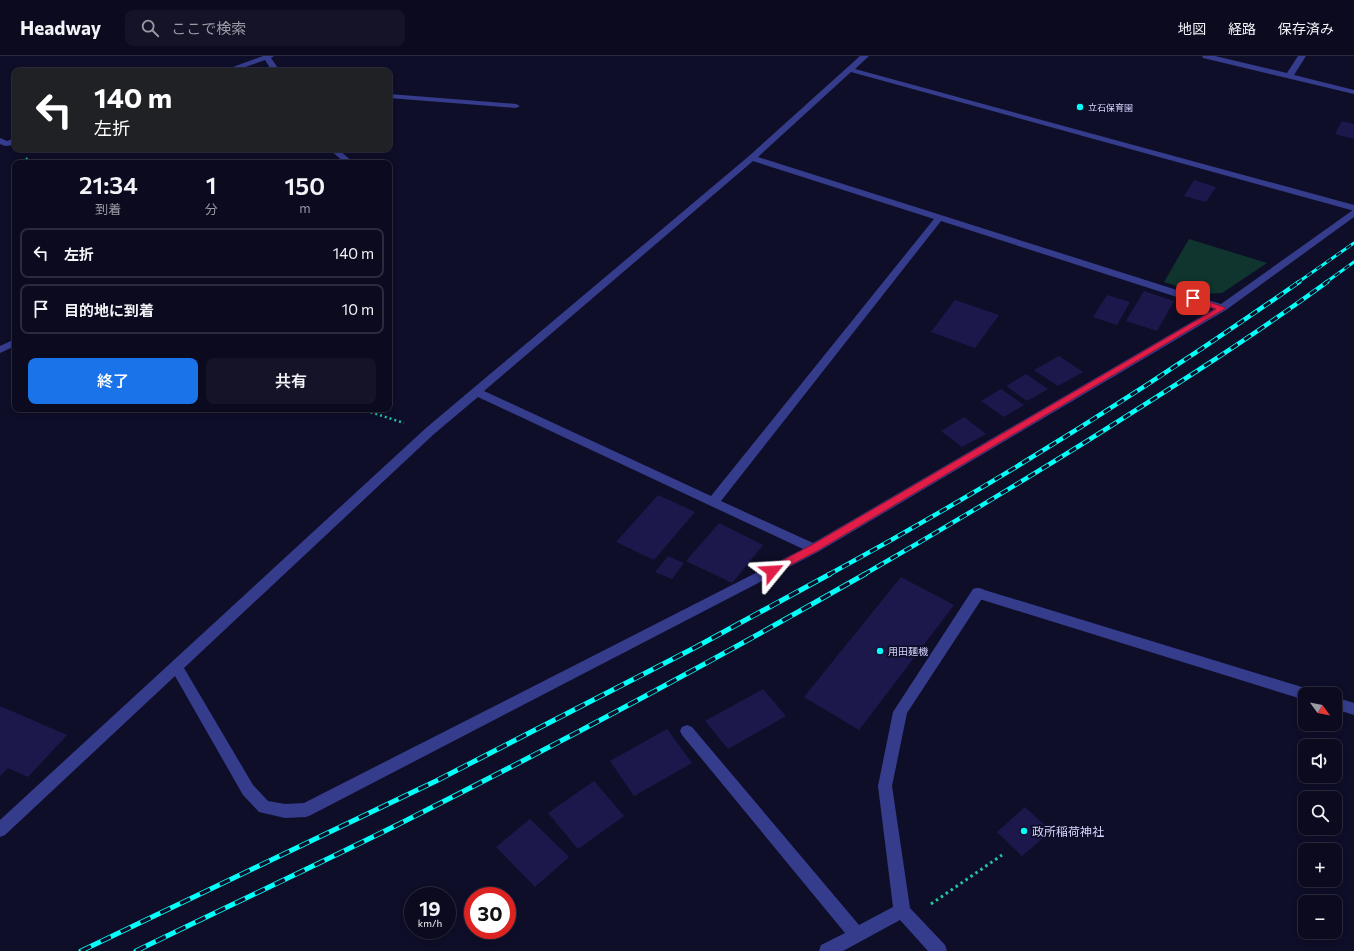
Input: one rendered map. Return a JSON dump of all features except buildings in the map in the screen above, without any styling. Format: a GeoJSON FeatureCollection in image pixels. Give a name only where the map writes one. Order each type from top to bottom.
{"type":"FeatureCollection","features":[{"type":"Feature","properties":{"kind":"street"},"geometry":{"type":"LineString","coordinates":[[0,830],[430,431],[478,392],[752,158],[865,56]]}},
{"type":"Feature","properties":{"kind":"street"},"geometry":{"type":"LineString","coordinates":[[1206,56],[1354,92]]}},
{"type":"Feature","properties":{"kind":"street"},"geometry":{"type":"LineString","coordinates":[[1289,76],[1302,56]]}},
{"type":"Feature","properties":{"kind":"street"},"geometry":{"type":"LineString","coordinates":[[240,68],[258,64],[268,57],[274,68]]}},
{"type":"Feature","properties":{"kind":"street"},"geometry":{"type":"LineString","coordinates":[[851,70],[1354,208]]}},
{"type":"Feature","properties":{"kind":"street"},"geometry":{"type":"LineString","coordinates":[[392,96],[485,102],[516,106]]}},
{"type":"Feature","properties":{"kind":"street"},"geometry":{"type":"LineString","coordinates":[[0,141],[6,144],[12,142]]}},
{"type":"Feature","properties":{"kind":"street"},"geometry":{"type":"LineString","coordinates":[[337,152],[347,160]]}},
{"type":"Feature","properties":{"kind":"street"},"geometry":{"type":"LineString","coordinates":[[752,158],[1222,308]]}},
{"type":"Feature","properties":{"kind":"street"},"geometry":{"type":"LineString","coordinates":[[176,666],[248,790],[264,807],[285,811],[306,810],[814,549],[1222,308],[1354,213]]}},
{"type":"Feature","properties":{"kind":"street"},"geometry":{"type":"LineString","coordinates":[[712,502],[940,217]]}},
{"type":"Feature","properties":{"kind":"street"},"geometry":{"type":"LineString","coordinates":[[0,350],[12,344]]}},
{"type":"Feature","properties":{"kind":"street"},"geometry":{"type":"LineString","coordinates":[[478,392],[814,549]]}},
{"type":"Feature","properties":{"kind":"street"},"geometry":{"type":"LineString","coordinates":[[939,951],[906,915],[885,786],[900,712],[978,593],[1298,692]]}},
{"type":"Feature","properties":{"kind":"street"},"geometry":{"type":"LineString","coordinates":[[1342,706],[1354,709]]}},
{"type":"Feature","properties":{"kind":"street"},"geometry":{"type":"LineString","coordinates":[[687,731],[857,935]]}},
{"type":"Feature","properties":{"kind":"street"},"geometry":{"type":"LineString","coordinates":[[827,951],[857,935],[906,915]]}},
{"type":"Feature","properties":{"kind":"path"},"geometry":{"type":"LineString","coordinates":[[370,412],[430,431]]}},
{"type":"Feature","properties":{"kind":"path"},"geometry":{"type":"LineString","coordinates":[[906,915],[1002,855]]}},
{"type":"Feature","properties":{"kind":"green space"},"geometry":{"type":"Polygon","coordinates":[[[1189,239],[1267,263],[1222,293],[1202,294],[1164,282],[1189,239]]]}},
{"type":"Feature","properties":{"kind":"railway"},"geometry":{"type":"LineString","coordinates":[[1297,283],[1354,243]]}},
{"type":"Feature","properties":{"kind":"railway"},"geometry":{"type":"LineString","coordinates":[[1325,283],[1354,262]]}},
{"type":"Feature","properties":{"kind":"railway"},"geometry":{"type":"LineString","coordinates":[[828,575],[949,507],[1068,435],[1184,360],[1299,282]]}},
{"type":"Feature","properties":{"kind":"railway"},"geometry":{"type":"LineString","coordinates":[[863,575],[1117,422],[1238,344],[1327,282]]}},
{"type":"Feature","properties":{"kind":"railway"},"geometry":{"type":"LineString","coordinates":[[81,951],[436,781],[696,647],[830,574]]}},
{"type":"Feature","properties":{"kind":"railway"},"geometry":{"type":"LineString","coordinates":[[136,951],[465,791],[638,700],[865,574]]}},
{"type":"Feature","properties":{"kind":"place","name":"立石保育園"},"geometry":{"type":"Point","coordinates":[1080,107]}},
{"type":"Feature","properties":{"kind":"place","name":"用田麺機"},"geometry":{"type":"Point","coordinates":[880,651]}},
{"type":"Feature","properties":{"kind":"place","name":"政所稲荷神社"},"geometry":{"type":"Point","coordinates":[1024,831]}},
{"type":"Feature","properties":{"kind":"route"},"geometry":{"type":"LineString","coordinates":[[772,571],[814,549],[1222,308],[1193,298]]}}]}
